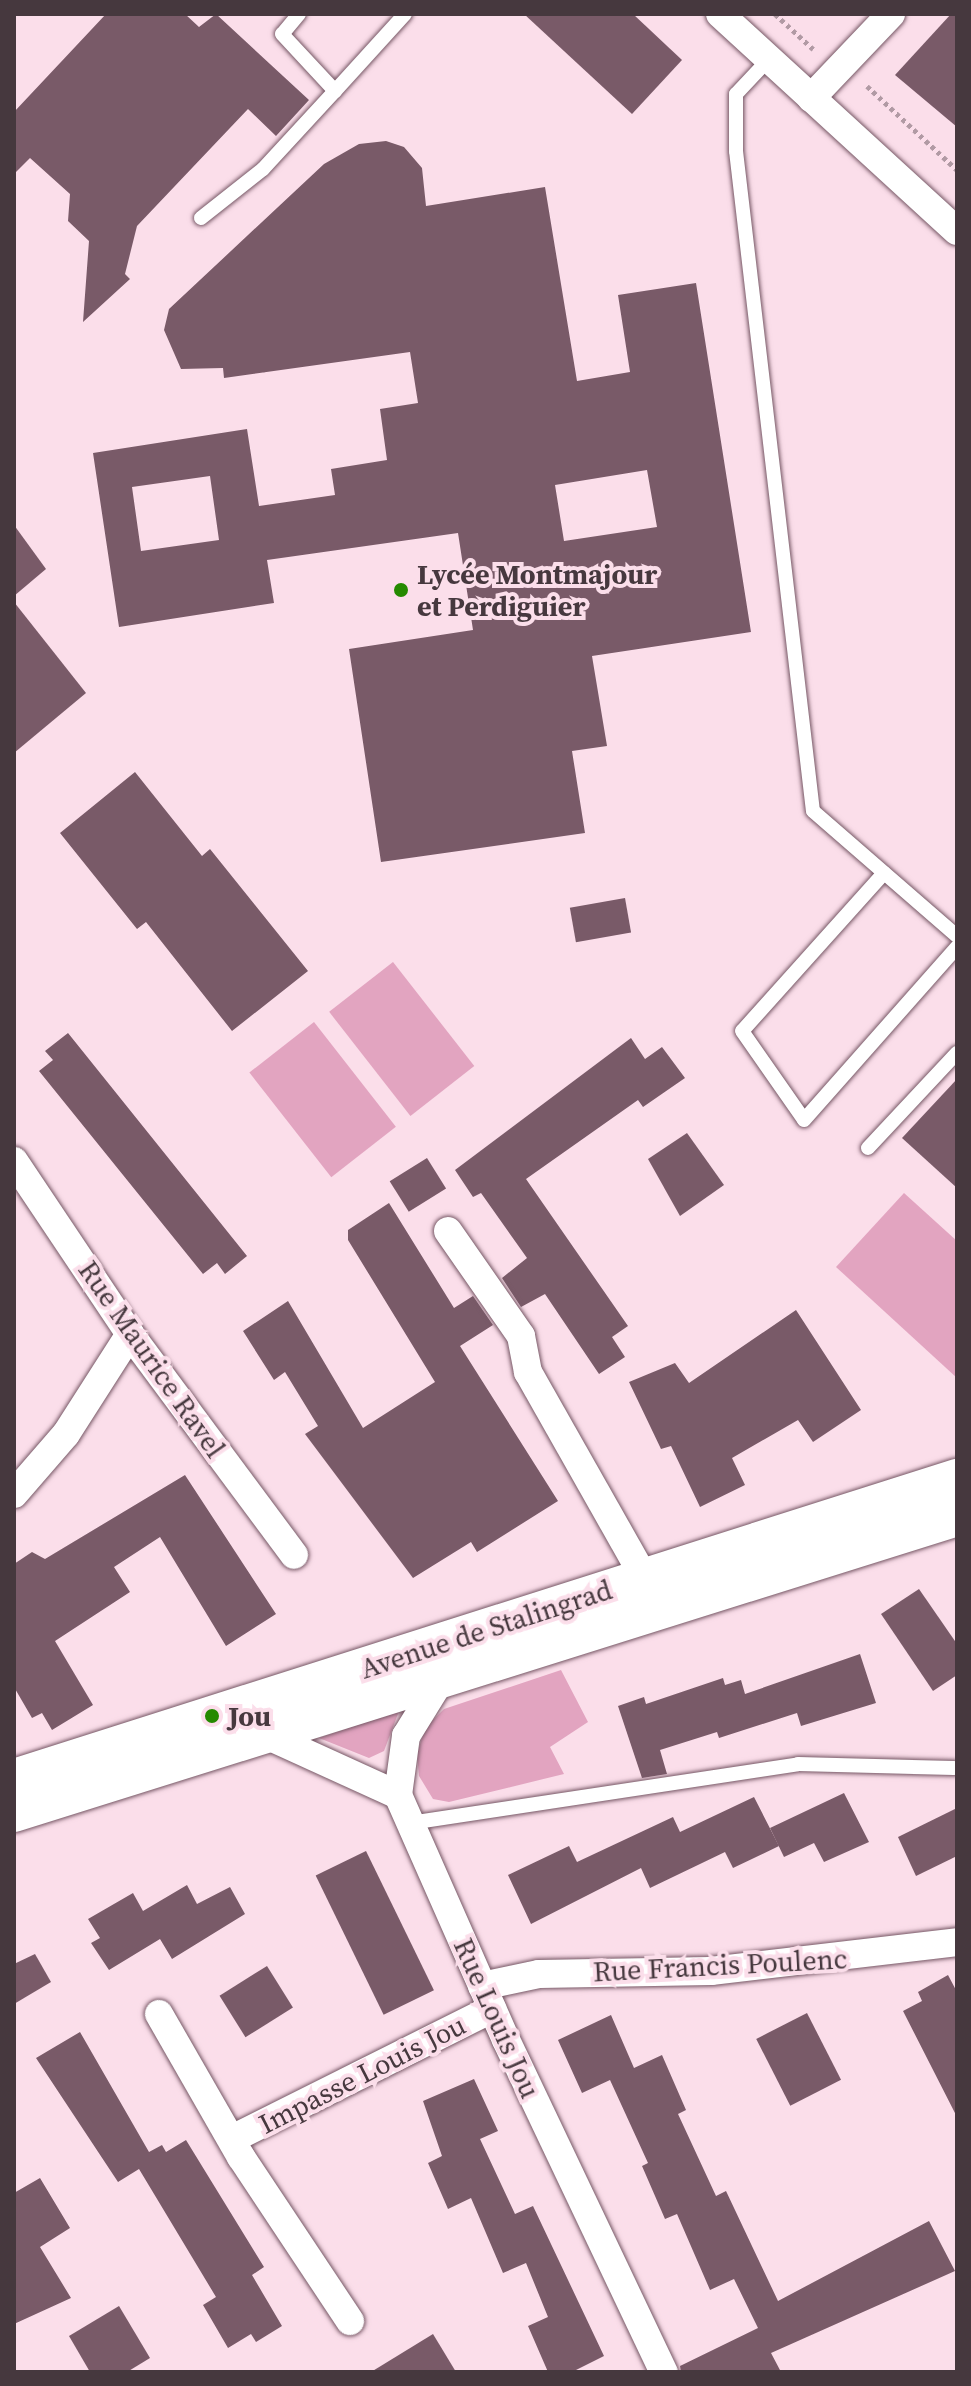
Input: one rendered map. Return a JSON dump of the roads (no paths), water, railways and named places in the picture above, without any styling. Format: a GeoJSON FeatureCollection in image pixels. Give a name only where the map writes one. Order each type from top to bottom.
{"type":"FeatureCollection","features":[{"type":"Feature","properties":{"kind":"main road","name":"Avenue de Stalingrad"},"geometry":{"type":"LineString","coordinates":[[18,1799],[436,1662],[645,1579],[957,1479]]}},
{"type":"Feature","properties":{"kind":"main road","name":"Avenue de Stalingrad"},"geometry":{"type":"LineString","coordinates":[[436,1662],[619,1622],[957,1516]]}},
{"type":"Feature","properties":{"kind":"main road"},"geometry":{"type":"LineString","coordinates":[[619,1622],[645,1579],[686,1601]]}},
{"type":"Feature","properties":{"kind":"street"},"geometry":{"type":"LineString","coordinates":[[720,14],[957,231]]}},
{"type":"Feature","properties":{"kind":"street"},"geometry":{"type":"LineString","coordinates":[[811,98],[891,14]]}},
{"type":"Feature","properties":{"kind":"street","name":"Rue Maurice Ravel"},"geometry":{"type":"LineString","coordinates":[[14,1161],[130,1334],[294,1555]]}},
{"type":"Feature","properties":{"kind":"street"},"geometry":{"type":"LineString","coordinates":[[448,1231],[521,1336],[528,1372],[645,1579]]}},
{"type":"Feature","properties":{"kind":"street"},"geometry":{"type":"LineString","coordinates":[[14,1494],[66,1434],[130,1334]]}},
{"type":"Feature","properties":{"kind":"street"},"geometry":{"type":"LineString","coordinates":[[259,1719],[398,1795],[406,1736],[436,1662]]}},
{"type":"Feature","properties":{"kind":"street","name":"Rue Louis Jou"},"geometry":{"type":"LineString","coordinates":[[398,1795],[487,1998],[664,2372]]}},
{"type":"Feature","properties":{"kind":"street","name":"Rue Francis Poulenc"},"geometry":{"type":"LineString","coordinates":[[487,1998],[539,1974],[711,1971],[957,1942]]}},
{"type":"Feature","properties":{"kind":"street","name":"Impasse Louis Jou"},"geometry":{"type":"LineString","coordinates":[[232,2139],[487,1998]]}},
{"type":"Feature","properties":{"kind":"street","name":"Impasse Louis Jou"},"geometry":{"type":"LineString","coordinates":[[159,2014],[232,2139],[350,2321]]}},
{"type":"Feature","properties":{"kind":"lane"},"geometry":{"type":"LineString","coordinates":[[299,14],[282,34],[335,91]]}},
{"type":"Feature","properties":{"kind":"lane"},"geometry":{"type":"LineString","coordinates":[[201,218],[263,169],[405,14]]}},
{"type":"Feature","properties":{"kind":"lane"},"geometry":{"type":"LineString","coordinates":[[769,59],[736,94],[736,151],[813,811],[957,936]]}},
{"type":"Feature","properties":{"kind":"lane"},"geometry":{"type":"LineString","coordinates":[[884,873],[742,1031],[804,1120],[957,947]]}},
{"type":"Feature","properties":{"kind":"lane"},"geometry":{"type":"LineString","coordinates":[[868,1148],[957,1053]]}},
{"type":"Feature","properties":{"kind":"lane"},"geometry":{"type":"LineString","coordinates":[[410,1823],[798,1764],[954,1768]]}},
{"type":"Feature","properties":{"kind":"place","name":"Lycée Montmajour et Perdiguier"},"geometry":{"type":"Point","coordinates":[401,590]}},
{"type":"Feature","properties":{"kind":"place","name":"Jou"},"geometry":{"type":"Point","coordinates":[212,1716]}}]}
